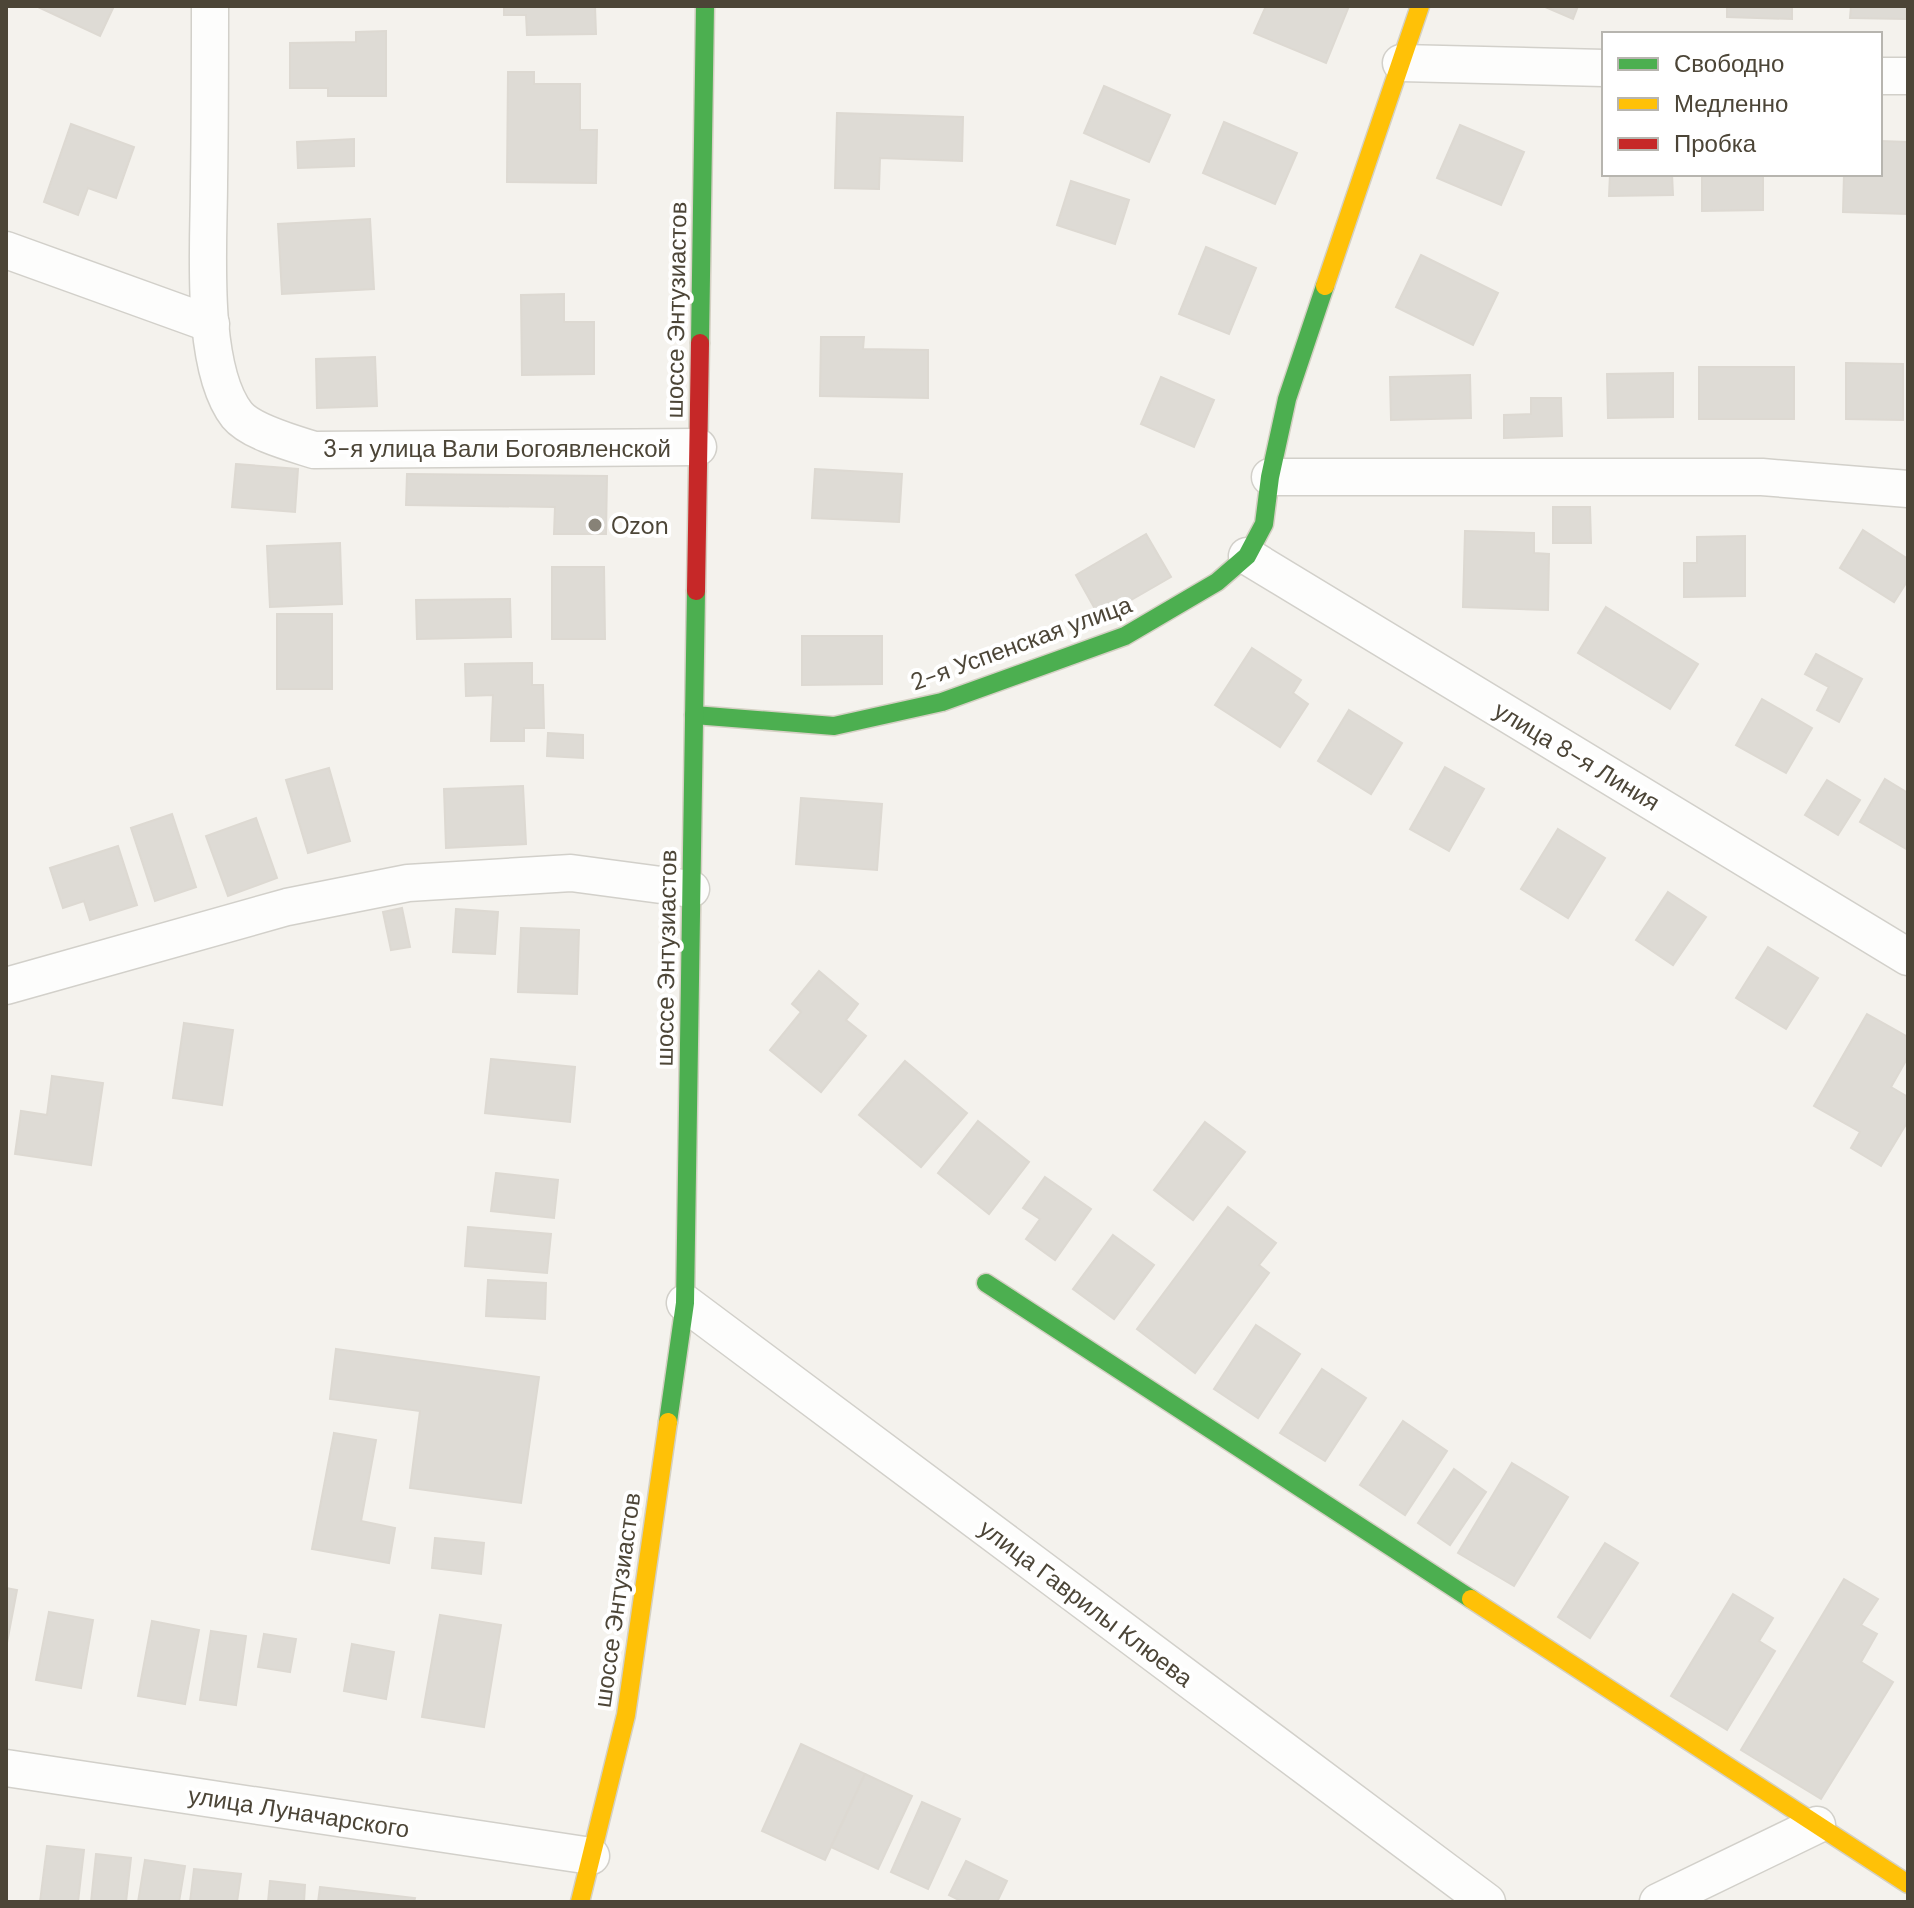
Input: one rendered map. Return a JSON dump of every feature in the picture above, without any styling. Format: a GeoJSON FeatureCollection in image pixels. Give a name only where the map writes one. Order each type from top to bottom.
{"type":"FeatureCollection","features":[{"type":"Feature","properties":{"kind":"street","name":"3-я улица Вали Богоявленской"},"geometry":{"type":"LineString","coordinates":[[210,6],[209,301],[213,351],[221,385],[238,417],[267,435],[314,450],[698,447]]}},
{"type":"Feature","properties":{"kind":"street","name":"шоссе Энтузиастов"},"geometry":{"type":"LineString","coordinates":[[580,1902],[626,1715],[685,1303],[705,6]]}},
{"type":"Feature","properties":{"kind":"street","name":"2-я Успенская улица"},"geometry":{"type":"LineString","coordinates":[[694,715],[834,726],[942,702],[1125,636],[1217,582],[1247,556],[1264,524],[1270,477],[1287,399],[1420,6]]}},
{"type":"Feature","properties":{"kind":"street"},"geometry":{"type":"LineString","coordinates":[[1401,63],[1602,68]]}},
{"type":"Feature","properties":{"kind":"street"},"geometry":{"type":"LineString","coordinates":[[1882,76],[1908,76]]}},
{"type":"Feature","properties":{"kind":"street"},"geometry":{"type":"LineString","coordinates":[[6,250],[211,324]]}},
{"type":"Feature","properties":{"kind":"street"},"geometry":{"type":"LineString","coordinates":[[1270,477],[1762,477],[1908,489]]}},
{"type":"Feature","properties":{"kind":"street","name":"улица 8-я Линия"},"geometry":{"type":"LineString","coordinates":[[1247,556],[1908,957]]}},
{"type":"Feature","properties":{"kind":"street"},"geometry":{"type":"LineString","coordinates":[[6,986],[287,907],[408,883],[571,873],[691,889]]}},
{"type":"Feature","properties":{"kind":"street"},"geometry":{"type":"LineString","coordinates":[[986,1283],[1908,1884]]}},
{"type":"Feature","properties":{"kind":"street","name":"улица Гаврилы Клюева"},"geometry":{"type":"LineString","coordinates":[[685,1303],[1487,1902]]}},
{"type":"Feature","properties":{"kind":"street","name":"улица Луначарского"},"geometry":{"type":"LineString","coordinates":[[6,1768],[591,1856]]}},
{"type":"Feature","properties":{"kind":"street"},"geometry":{"type":"LineString","coordinates":[[1658,1902],[1817,1825]]}},
{"type":"Feature","properties":{"kind":"building"},"geometry":{"type":"Polygon","coordinates":[[[36,6],[114,6],[100,36],[36,6]]]}},
{"type":"Feature","properties":{"kind":"building"},"geometry":{"type":"Polygon","coordinates":[[[504,6],[595,6],[596,34],[527,35],[526,15],[504,15],[504,6]]]}},
{"type":"Feature","properties":{"kind":"building"},"geometry":{"type":"Polygon","coordinates":[[[1266,6],[1349,6],[1326,63],[1254,33],[1266,6]]]}},
{"type":"Feature","properties":{"kind":"building"},"geometry":{"type":"Polygon","coordinates":[[[1543,6],[1578,6],[1573,19],[1543,6]]]}},
{"type":"Feature","properties":{"kind":"building"},"geometry":{"type":"Polygon","coordinates":[[[1727,6],[1792,6],[1792,19],[1727,17],[1727,6]]]}},
{"type":"Feature","properties":{"kind":"building"},"geometry":{"type":"Polygon","coordinates":[[[1851,6],[1906,6],[1906,19],[1850,18],[1851,6]]]}},
{"type":"Feature","properties":{"kind":"building"},"geometry":{"type":"Polygon","coordinates":[[[386,31],[386,96],[328,96],[328,88],[290,88],[290,43],[356,42],[356,32],[386,31]]]}},
{"type":"Feature","properties":{"kind":"building"},"geometry":{"type":"Polygon","coordinates":[[[508,72],[534,72],[534,84],[580,84],[580,130],[597,130],[596,183],[507,182],[508,72]]]}},
{"type":"Feature","properties":{"kind":"building"},"geometry":{"type":"Polygon","coordinates":[[[1104,86],[1170,115],[1149,162],[1084,133],[1104,86]]]}},
{"type":"Feature","properties":{"kind":"building"},"geometry":{"type":"Polygon","coordinates":[[[837,113],[963,117],[962,161],[880,158],[879,189],[835,188],[837,113]]]}},
{"type":"Feature","properties":{"kind":"building"},"geometry":{"type":"Polygon","coordinates":[[[1224,122],[1297,153],[1275,204],[1203,173],[1224,122]]]}},
{"type":"Feature","properties":{"kind":"building"},"geometry":{"type":"Polygon","coordinates":[[[71,124],[134,147],[116,198],[88,188],[78,215],[44,202],[71,124]]]}},
{"type":"Feature","properties":{"kind":"building"},"geometry":{"type":"Polygon","coordinates":[[[1460,125],[1524,152],[1501,205],[1437,178],[1460,125]]]}},
{"type":"Feature","properties":{"kind":"building"},"geometry":{"type":"Polygon","coordinates":[[[354,139],[354,166],[298,168],[297,142],[354,139]]]}},
{"type":"Feature","properties":{"kind":"building"},"geometry":{"type":"Polygon","coordinates":[[[1882,141],[1908,142],[1908,214],[1843,212],[1844,176],[1882,176],[1882,141]]]}},
{"type":"Feature","properties":{"kind":"building"},"geometry":{"type":"Polygon","coordinates":[[[1610,176],[1672,176],[1673,195],[1609,196],[1610,176]]]}},
{"type":"Feature","properties":{"kind":"building"},"geometry":{"type":"Polygon","coordinates":[[[1702,176],[1763,176],[1763,210],[1702,211],[1702,176]]]}},
{"type":"Feature","properties":{"kind":"building"},"geometry":{"type":"Polygon","coordinates":[[[1071,181],[1129,200],[1115,244],[1057,225],[1071,181]]]}},
{"type":"Feature","properties":{"kind":"building"},"geometry":{"type":"Polygon","coordinates":[[[370,219],[374,289],[282,294],[278,224],[370,219]]]}},
{"type":"Feature","properties":{"kind":"building"},"geometry":{"type":"Polygon","coordinates":[[[1206,247],[1256,268],[1229,334],[1179,314],[1206,247]]]}},
{"type":"Feature","properties":{"kind":"building"},"geometry":{"type":"Polygon","coordinates":[[[1421,255],[1498,293],[1473,345],[1396,307],[1421,255]]]}},
{"type":"Feature","properties":{"kind":"building"},"geometry":{"type":"Polygon","coordinates":[[[564,294],[564,322],[594,322],[594,374],[522,375],[521,295],[564,294]]]}},
{"type":"Feature","properties":{"kind":"building"},"geometry":{"type":"Polygon","coordinates":[[[821,337],[864,337],[863,349],[928,350],[928,398],[820,396],[821,337]]]}},
{"type":"Feature","properties":{"kind":"building"},"geometry":{"type":"Polygon","coordinates":[[[375,357],[377,406],[317,408],[316,359],[375,357]]]}},
{"type":"Feature","properties":{"kind":"building"},"geometry":{"type":"Polygon","coordinates":[[[1846,363],[1903,364],[1903,420],[1846,419],[1846,363]]]}},
{"type":"Feature","properties":{"kind":"building"},"geometry":{"type":"Polygon","coordinates":[[[1699,367],[1794,367],[1794,419],[1699,419],[1699,367]]]}},
{"type":"Feature","properties":{"kind":"building"},"geometry":{"type":"Polygon","coordinates":[[[1673,373],[1673,417],[1608,418],[1607,374],[1673,373]]]}},
{"type":"Feature","properties":{"kind":"building"},"geometry":{"type":"Polygon","coordinates":[[[1470,375],[1471,418],[1391,420],[1390,377],[1470,375]]]}},
{"type":"Feature","properties":{"kind":"building"},"geometry":{"type":"Polygon","coordinates":[[[1161,377],[1214,400],[1194,447],[1141,424],[1161,377]]]}},
{"type":"Feature","properties":{"kind":"building"},"geometry":{"type":"Polygon","coordinates":[[[1531,398],[1561,398],[1562,436],[1504,438],[1504,415],[1531,414],[1531,398]]]}},
{"type":"Feature","properties":{"kind":"building"},"geometry":{"type":"Polygon","coordinates":[[[236,464],[298,469],[295,512],[232,507],[236,464]]]}},
{"type":"Feature","properties":{"kind":"building"},"geometry":{"type":"Polygon","coordinates":[[[815,469],[902,474],[899,522],[812,518],[815,469]]]}},
{"type":"Feature","properties":{"kind":"building"},"geometry":{"type":"Polygon","coordinates":[[[407,474],[607,476],[606,534],[554,534],[555,507],[406,505],[407,474]]]}},
{"type":"Feature","properties":{"kind":"building"},"geometry":{"type":"Polygon","coordinates":[[[1553,507],[1590,507],[1591,543],[1553,543],[1553,507]]]}},
{"type":"Feature","properties":{"kind":"building"},"geometry":{"type":"Polygon","coordinates":[[[1863,530],[1908,559],[1908,580],[1894,602],[1840,568],[1863,530]]]}},
{"type":"Feature","properties":{"kind":"building"},"geometry":{"type":"Polygon","coordinates":[[[1465,531],[1534,533],[1534,553],[1549,554],[1548,610],[1463,607],[1465,531]]]}},
{"type":"Feature","properties":{"kind":"building"},"geometry":{"type":"Polygon","coordinates":[[[1146,534],[1171,577],[1100,618],[1076,575],[1146,534]]]}},
{"type":"Feature","properties":{"kind":"building"},"geometry":{"type":"Polygon","coordinates":[[[1745,536],[1745,596],[1684,597],[1684,563],[1697,563],[1697,537],[1745,536]]]}},
{"type":"Feature","properties":{"kind":"building"},"geometry":{"type":"Polygon","coordinates":[[[340,543],[342,604],[270,607],[267,546],[340,543]]]}},
{"type":"Feature","properties":{"kind":"building"},"geometry":{"type":"Polygon","coordinates":[[[552,567],[604,567],[605,639],[552,639],[552,567]]]}},
{"type":"Feature","properties":{"kind":"building"},"geometry":{"type":"Polygon","coordinates":[[[510,599],[511,637],[417,639],[416,600],[510,599]]]}},
{"type":"Feature","properties":{"kind":"building"},"geometry":{"type":"Polygon","coordinates":[[[1606,607],[1698,664],[1670,709],[1578,653],[1606,607]]]}},
{"type":"Feature","properties":{"kind":"building"},"geometry":{"type":"Polygon","coordinates":[[[277,614],[332,614],[332,689],[277,689],[277,614]]]}},
{"type":"Feature","properties":{"kind":"building"},"geometry":{"type":"Polygon","coordinates":[[[802,636],[882,636],[882,684],[802,685],[802,636]]]}},
{"type":"Feature","properties":{"kind":"building"},"geometry":{"type":"Polygon","coordinates":[[[1252,648],[1301,680],[1293,693],[1308,704],[1280,747],[1215,705],[1252,648]]]}},
{"type":"Feature","properties":{"kind":"building"},"geometry":{"type":"Polygon","coordinates":[[[1816,654],[1862,679],[1839,722],[1817,710],[1829,687],[1805,674],[1816,654]]]}},
{"type":"Feature","properties":{"kind":"building"},"geometry":{"type":"Polygon","coordinates":[[[532,663],[532,685],[543,685],[544,728],[524,728],[524,741],[491,741],[493,695],[466,696],[465,664],[532,663]]]}},
{"type":"Feature","properties":{"kind":"building"},"geometry":{"type":"Polygon","coordinates":[[[1762,699],[1812,728],[1786,773],[1736,745],[1762,699]]]}},
{"type":"Feature","properties":{"kind":"building"},"geometry":{"type":"Polygon","coordinates":[[[1349,710],[1402,743],[1371,794],[1318,761],[1349,710]]]}},
{"type":"Feature","properties":{"kind":"building"},"geometry":{"type":"Polygon","coordinates":[[[548,733],[583,735],[583,758],[547,756],[548,733]]]}},
{"type":"Feature","properties":{"kind":"building"},"geometry":{"type":"Polygon","coordinates":[[[1445,767],[1484,789],[1449,851],[1410,829],[1445,767]]]}},
{"type":"Feature","properties":{"kind":"building"},"geometry":{"type":"Polygon","coordinates":[[[329,768],[350,841],[308,853],[286,780],[329,768]]]}},
{"type":"Feature","properties":{"kind":"building"},"geometry":{"type":"Polygon","coordinates":[[[1885,779],[1908,793],[1908,850],[1860,822],[1885,779]]]}},
{"type":"Feature","properties":{"kind":"building"},"geometry":{"type":"Polygon","coordinates":[[[1827,780],[1860,800],[1838,835],[1805,815],[1827,780]]]}},
{"type":"Feature","properties":{"kind":"building"},"geometry":{"type":"Polygon","coordinates":[[[523,786],[526,844],[446,848],[444,789],[523,786]]]}},
{"type":"Feature","properties":{"kind":"building"},"geometry":{"type":"Polygon","coordinates":[[[801,798],[882,804],[877,870],[796,864],[801,798]]]}},
{"type":"Feature","properties":{"kind":"building"},"geometry":{"type":"Polygon","coordinates":[[[172,814],[196,887],[155,901],[131,828],[172,814]]]}},
{"type":"Feature","properties":{"kind":"building"},"geometry":{"type":"Polygon","coordinates":[[[256,818],[277,878],[228,896],[206,836],[256,818]]]}},
{"type":"Feature","properties":{"kind":"building"},"geometry":{"type":"Polygon","coordinates":[[[1558,829],[1605,858],[1568,918],[1521,889],[1558,829]]]}},
{"type":"Feature","properties":{"kind":"building"},"geometry":{"type":"Polygon","coordinates":[[[118,846],[137,905],[90,920],[84,901],[63,908],[50,868],[118,846]]]}},
{"type":"Feature","properties":{"kind":"building"},"geometry":{"type":"Polygon","coordinates":[[[1668,892],[1706,917],[1673,965],[1636,940],[1668,892]]]}},
{"type":"Feature","properties":{"kind":"building"},"geometry":{"type":"Polygon","coordinates":[[[402,908],[410,947],[391,950],[383,912],[402,908]]]}},
{"type":"Feature","properties":{"kind":"building"},"geometry":{"type":"Polygon","coordinates":[[[456,909],[498,912],[495,954],[453,952],[456,909]]]}},
{"type":"Feature","properties":{"kind":"building"},"geometry":{"type":"Polygon","coordinates":[[[521,928],[579,930],[577,994],[518,992],[521,928]]]}},
{"type":"Feature","properties":{"kind":"building"},"geometry":{"type":"Polygon","coordinates":[[[1768,947],[1818,978],[1786,1029],[1736,998],[1768,947]]]}},
{"type":"Feature","properties":{"kind":"building"},"geometry":{"type":"Polygon","coordinates":[[[819,971],[858,1004],[846,1020],[866,1036],[821,1092],[770,1050],[801,1012],[792,1004],[819,971]]]}},
{"type":"Feature","properties":{"kind":"building"},"geometry":{"type":"Polygon","coordinates":[[[1867,1014],[1908,1037],[1908,1057],[1891,1087],[1908,1097],[1908,1121],[1881,1166],[1851,1148],[1860,1132],[1814,1106],[1867,1014]]]}},
{"type":"Feature","properties":{"kind":"building"},"geometry":{"type":"Polygon","coordinates":[[[184,1023],[233,1030],[222,1105],[173,1098],[184,1023]]]}},
{"type":"Feature","properties":{"kind":"building"},"geometry":{"type":"Polygon","coordinates":[[[491,1059],[575,1067],[570,1122],[485,1113],[491,1059]]]}},
{"type":"Feature","properties":{"kind":"building"},"geometry":{"type":"Polygon","coordinates":[[[905,1061],[967,1113],[921,1167],[859,1115],[905,1061]]]}},
{"type":"Feature","properties":{"kind":"building"},"geometry":{"type":"Polygon","coordinates":[[[52,1076],[103,1083],[91,1165],[15,1154],[21,1111],[47,1115],[52,1076]]]}},
{"type":"Feature","properties":{"kind":"building"},"geometry":{"type":"Polygon","coordinates":[[[978,1121],[1029,1162],[989,1214],[938,1173],[978,1121]]]}},
{"type":"Feature","properties":{"kind":"building"},"geometry":{"type":"Polygon","coordinates":[[[1205,1122],[1245,1152],[1193,1220],[1154,1190],[1205,1122]]]}},
{"type":"Feature","properties":{"kind":"building"},"geometry":{"type":"Polygon","coordinates":[[[496,1173],[558,1180],[554,1218],[491,1211],[496,1173]]]}},
{"type":"Feature","properties":{"kind":"building"},"geometry":{"type":"Polygon","coordinates":[[[1045,1177],[1091,1209],[1055,1260],[1026,1239],[1040,1219],[1023,1208],[1045,1177]]]}},
{"type":"Feature","properties":{"kind":"building"},"geometry":{"type":"Polygon","coordinates":[[[1228,1207],[1276,1243],[1259,1265],[1269,1273],[1195,1373],[1137,1329],[1228,1207]]]}},
{"type":"Feature","properties":{"kind":"building"},"geometry":{"type":"Polygon","coordinates":[[[468,1227],[551,1234],[547,1273],[465,1266],[468,1227]]]}},
{"type":"Feature","properties":{"kind":"building"},"geometry":{"type":"Polygon","coordinates":[[[1113,1235],[1154,1265],[1114,1319],[1073,1289],[1113,1235]]]}},
{"type":"Feature","properties":{"kind":"building"},"geometry":{"type":"Polygon","coordinates":[[[488,1280],[546,1283],[545,1319],[486,1316],[488,1280]]]}},
{"type":"Feature","properties":{"kind":"building"},"geometry":{"type":"Polygon","coordinates":[[[1256,1325],[1300,1354],[1258,1418],[1214,1389],[1256,1325]]]}},
{"type":"Feature","properties":{"kind":"building"},"geometry":{"type":"Polygon","coordinates":[[[336,1349],[539,1377],[521,1503],[410,1488],[420,1411],[330,1399],[336,1349]]]}},
{"type":"Feature","properties":{"kind":"building"},"geometry":{"type":"Polygon","coordinates":[[[1322,1369],[1366,1398],[1325,1461],[1280,1433],[1322,1369]]]}},
{"type":"Feature","properties":{"kind":"building"},"geometry":{"type":"Polygon","coordinates":[[[1403,1421],[1447,1451],[1405,1515],[1360,1485],[1403,1421]]]}},
{"type":"Feature","properties":{"kind":"building"},"geometry":{"type":"Polygon","coordinates":[[[334,1433],[376,1440],[361,1521],[395,1528],[389,1563],[312,1549],[334,1433]]]}},
{"type":"Feature","properties":{"kind":"building"},"geometry":{"type":"Polygon","coordinates":[[[1512,1463],[1568,1497],[1514,1586],[1458,1553],[1512,1463]]]}},
{"type":"Feature","properties":{"kind":"building"},"geometry":{"type":"Polygon","coordinates":[[[1454,1469],[1486,1492],[1450,1545],[1418,1523],[1454,1469]]]}},
{"type":"Feature","properties":{"kind":"building"},"geometry":{"type":"Polygon","coordinates":[[[435,1538],[484,1543],[481,1574],[432,1568],[435,1538]]]}},
{"type":"Feature","properties":{"kind":"building"},"geometry":{"type":"Polygon","coordinates":[[[1605,1543],[1638,1563],[1590,1638],[1558,1617],[1605,1543]]]}},
{"type":"Feature","properties":{"kind":"building"},"geometry":{"type":"Polygon","coordinates":[[[1844,1579],[1878,1599],[1861,1625],[1877,1634],[1861,1662],[1893,1682],[1821,1799],[1741,1750],[1844,1579]]]}},
{"type":"Feature","properties":{"kind":"building"},"geometry":{"type":"Polygon","coordinates":[[[6,1588],[17,1590],[6,1648],[6,1588]]]}},
{"type":"Feature","properties":{"kind":"building"},"geometry":{"type":"Polygon","coordinates":[[[1733,1594],[1773,1618],[1759,1641],[1775,1651],[1727,1730],[1671,1696],[1733,1594]]]}},
{"type":"Feature","properties":{"kind":"building"},"geometry":{"type":"Polygon","coordinates":[[[49,1612],[93,1620],[81,1688],[36,1680],[49,1612]]]}},
{"type":"Feature","properties":{"kind":"building"},"geometry":{"type":"Polygon","coordinates":[[[440,1615],[501,1625],[484,1727],[422,1717],[440,1615]]]}},
{"type":"Feature","properties":{"kind":"building"},"geometry":{"type":"Polygon","coordinates":[[[152,1621],[199,1630],[185,1704],[138,1696],[152,1621]]]}},
{"type":"Feature","properties":{"kind":"building"},"geometry":{"type":"Polygon","coordinates":[[[211,1631],[246,1636],[236,1705],[200,1700],[211,1631]]]}},
{"type":"Feature","properties":{"kind":"building"},"geometry":{"type":"Polygon","coordinates":[[[264,1634],[296,1639],[290,1672],[258,1667],[264,1634]]]}},
{"type":"Feature","properties":{"kind":"building"},"geometry":{"type":"Polygon","coordinates":[[[352,1644],[394,1652],[386,1699],[344,1691],[352,1644]]]}},
{"type":"Feature","properties":{"kind":"building"},"geometry":{"type":"Polygon","coordinates":[[[801,1744],[865,1774],[825,1860],[762,1831],[801,1744]]]}},
{"type":"Feature","properties":{"kind":"building"},"geometry":{"type":"Polygon","coordinates":[[[865,1774],[912,1796],[878,1869],[831,1847],[865,1774]]]}},
{"type":"Feature","properties":{"kind":"building"},"geometry":{"type":"Polygon","coordinates":[[[922,1802],[960,1819],[928,1889],[891,1872],[922,1802]]]}},
{"type":"Feature","properties":{"kind":"building"},"geometry":{"type":"Polygon","coordinates":[[[47,1846],[84,1850],[78,1902],[40,1902],[47,1846]]]}},
{"type":"Feature","properties":{"kind":"building"},"geometry":{"type":"Polygon","coordinates":[[[96,1854],[131,1858],[126,1902],[91,1902],[96,1854]]]}},
{"type":"Feature","properties":{"kind":"building"},"geometry":{"type":"Polygon","coordinates":[[[145,1860],[185,1866],[179,1902],[138,1902],[145,1860]]]}},
{"type":"Feature","properties":{"kind":"building"},"geometry":{"type":"Polygon","coordinates":[[[966,1861],[1007,1881],[997,1902],[958,1902],[949,1895],[966,1861]]]}},
{"type":"Feature","properties":{"kind":"building"},"geometry":{"type":"Polygon","coordinates":[[[194,1869],[241,1874],[237,1902],[190,1902],[194,1869]]]}},
{"type":"Feature","properties":{"kind":"building"},"geometry":{"type":"Polygon","coordinates":[[[270,1881],[305,1885],[304,1902],[268,1902],[270,1881]]]}},
{"type":"Feature","properties":{"kind":"building"},"geometry":{"type":"Polygon","coordinates":[[[320,1887],[415,1898],[414,1902],[318,1902],[320,1887]]]}},
{"type":"Feature","properties":{"kind":"traffic: fast"},"geometry":{"type":"LineString","coordinates":[[700,343],[705,6]]}},
{"type":"Feature","properties":{"kind":"traffic: fast"},"geometry":{"type":"LineString","coordinates":[[694,715],[834,726],[942,702],[1125,636],[1217,582],[1247,556],[1264,524],[1270,477],[1287,399],[1325,286]]}},
{"type":"Feature","properties":{"kind":"traffic: fast"},"geometry":{"type":"LineString","coordinates":[[668,1422],[685,1303],[696,591]]}},
{"type":"Feature","properties":{"kind":"traffic: fast"},"geometry":{"type":"LineString","coordinates":[[986,1283],[1471,1599]]}},
{"type":"Feature","properties":{"kind":"traffic: slow"},"geometry":{"type":"LineString","coordinates":[[1325,286],[1420,6]]}},
{"type":"Feature","properties":{"kind":"traffic: slow"},"geometry":{"type":"LineString","coordinates":[[580,1902],[626,1715],[668,1422]]}},
{"type":"Feature","properties":{"kind":"traffic: slow"},"geometry":{"type":"LineString","coordinates":[[1471,1599],[1908,1884]]}},
{"type":"Feature","properties":{"kind":"traffic: jam"},"geometry":{"type":"LineString","coordinates":[[696,591],[700,343]]}},
{"type":"Feature","properties":{"kind":"place","name":"Ozon"},"geometry":{"type":"Point","coordinates":[595,525]}}]}
